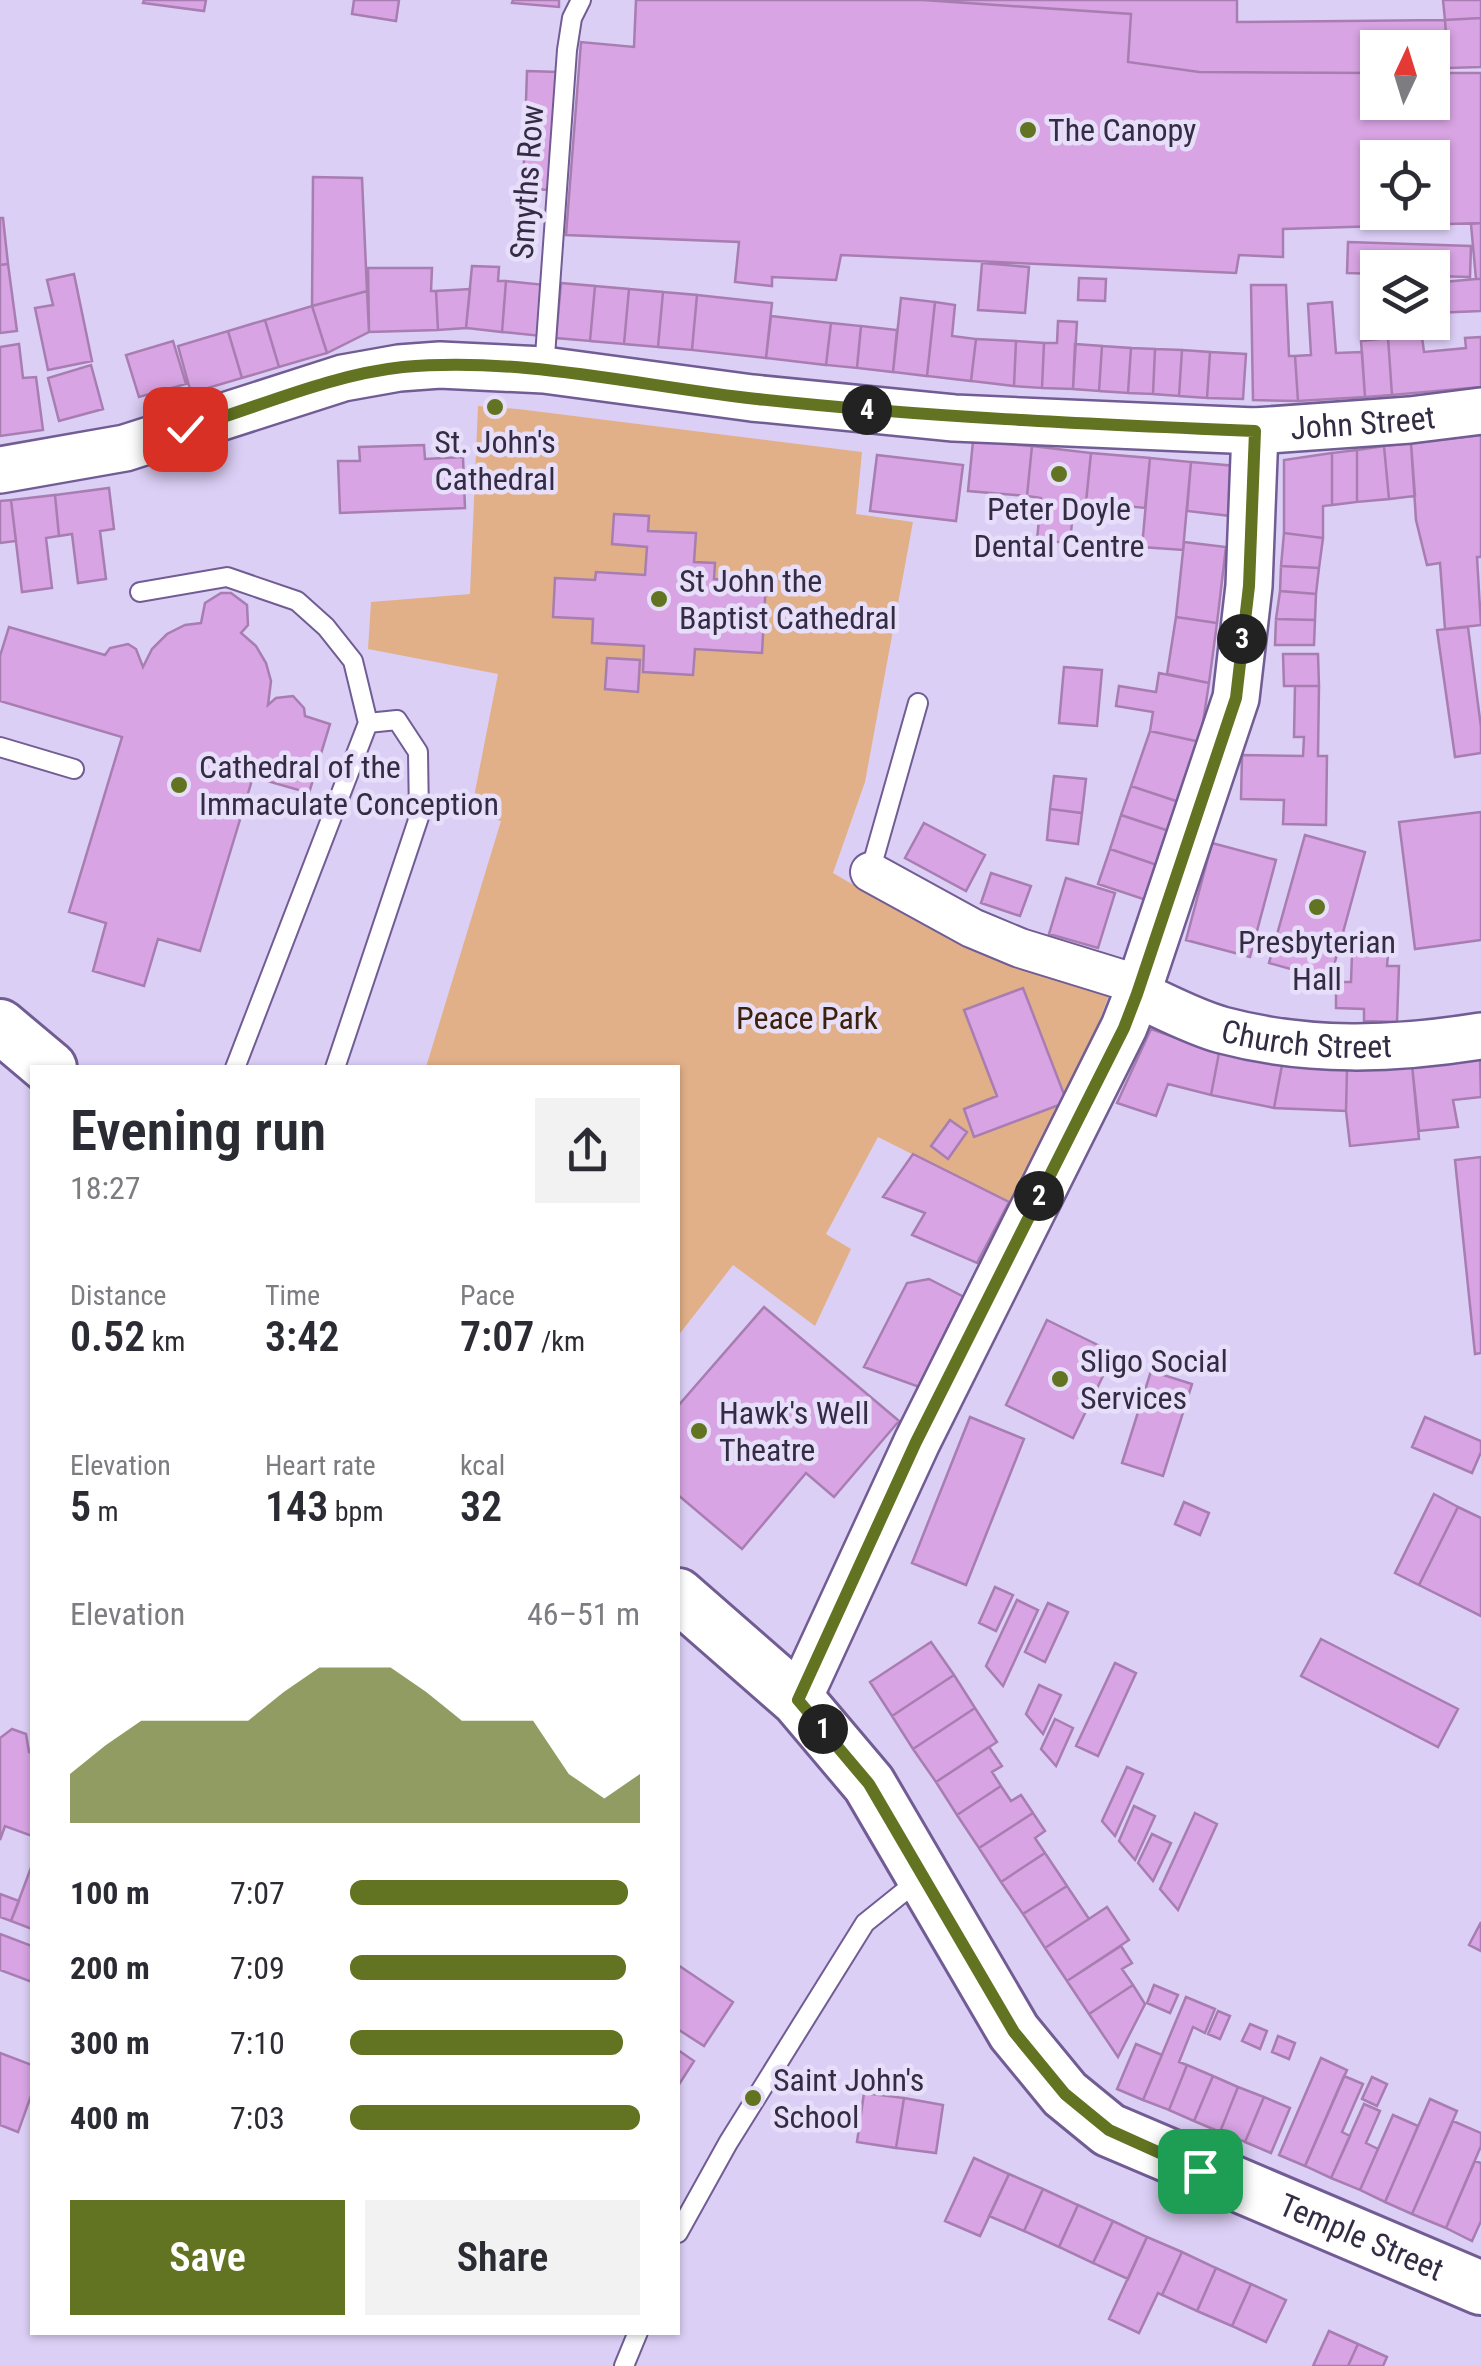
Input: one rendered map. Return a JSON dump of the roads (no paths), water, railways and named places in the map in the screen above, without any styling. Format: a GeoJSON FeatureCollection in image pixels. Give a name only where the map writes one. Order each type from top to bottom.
{"type":"FeatureCollection","features":[{"type":"Feature","properties":{"kind":"main road"},"geometry":{"type":"LineString","coordinates":[[0,1026],[46,1065]]}},
{"type":"Feature","properties":{"kind":"main road","name":"Temple Street"},"geometry":{"type":"LineString","coordinates":[[680,1596],[798,1700],[869,1784],[1014,2032],[1065,2094],[1109,2130],[1481,2288]]}},
{"type":"Feature","properties":{"kind":"street","name":"John Street"},"geometry":{"type":"LineString","coordinates":[[0,470],[125,448],[362,374],[440,365],[544,370],[752,398],[954,418],[1255,431],[1481,411]]}},
{"type":"Feature","properties":{"kind":"street"},"geometry":{"type":"LineString","coordinates":[[798,1700],[916,1442],[1124,1028],[1138,990],[1236,698],[1249,586],[1255,431]]}},
{"type":"Feature","properties":{"kind":"street","name":"Church Street"},"geometry":{"type":"LineString","coordinates":[[870,872],[972,928],[1138,990],[1218,1030],[1302,1046],[1412,1047],[1481,1036]]}},
{"type":"Feature","properties":{"kind":"lane","name":"Smyths Row"},"geometry":{"type":"LineString","coordinates":[[544,370],[567,50],[572,18],[581,0]]}},
{"type":"Feature","properties":{"kind":"lane"},"geometry":{"type":"LineString","coordinates":[[140,592],[227,576],[297,601],[354,661],[368,723],[236,1065]]}},
{"type":"Feature","properties":{"kind":"lane"},"geometry":{"type":"LineString","coordinates":[[870,872],[918,704]]}},
{"type":"Feature","properties":{"kind":"lane"},"geometry":{"type":"LineString","coordinates":[[336,1065],[419,817],[418,752],[397,720],[368,723]]}},
{"type":"Feature","properties":{"kind":"lane"},"geometry":{"type":"LineString","coordinates":[[0,746],[74,769]]}},
{"type":"Feature","properties":{"kind":"lane"},"geometry":{"type":"LineString","coordinates":[[680,2229],[728,2143],[864,1923],[922,1877]]}},
{"type":"Feature","properties":{"kind":"lane"},"geometry":{"type":"LineString","coordinates":[[624,2366],[637,2335]]}},
{"type":"Feature","properties":{"kind":"place","name":"The Canopy"},"geometry":{"type":"Point","coordinates":[1028,130]}},
{"type":"Feature","properties":{"kind":"place","name":"St. John's Cathedral"},"geometry":{"type":"Point","coordinates":[495,407]}},
{"type":"Feature","properties":{"kind":"place","name":"Peter Doyle Dental Centre"},"geometry":{"type":"Point","coordinates":[1059,474]}},
{"type":"Feature","properties":{"kind":"place","name":"St John the Baptist Cathedral"},"geometry":{"type":"Point","coordinates":[659,599]}},
{"type":"Feature","properties":{"kind":"place","name":"Cathedral of the Immaculate Conception"},"geometry":{"type":"Point","coordinates":[179,785]}},
{"type":"Feature","properties":{"kind":"place","name":"Presbyterian Hall"},"geometry":{"type":"Point","coordinates":[1317,907]}},
{"type":"Feature","properties":{"kind":"place","name":"Sligo Social Services"},"geometry":{"type":"Point","coordinates":[1060,1379]}},
{"type":"Feature","properties":{"kind":"place","name":"Hawk's Well Theatre"},"geometry":{"type":"Point","coordinates":[699,1431]}},
{"type":"Feature","properties":{"kind":"place","name":"Saint John's School"},"geometry":{"type":"Point","coordinates":[753,2098]}},
{"type":"Feature","properties":{"kind":"park label","name":"Peace Park"},"geometry":{"type":"Point","coordinates":[807,1018]}}]}
